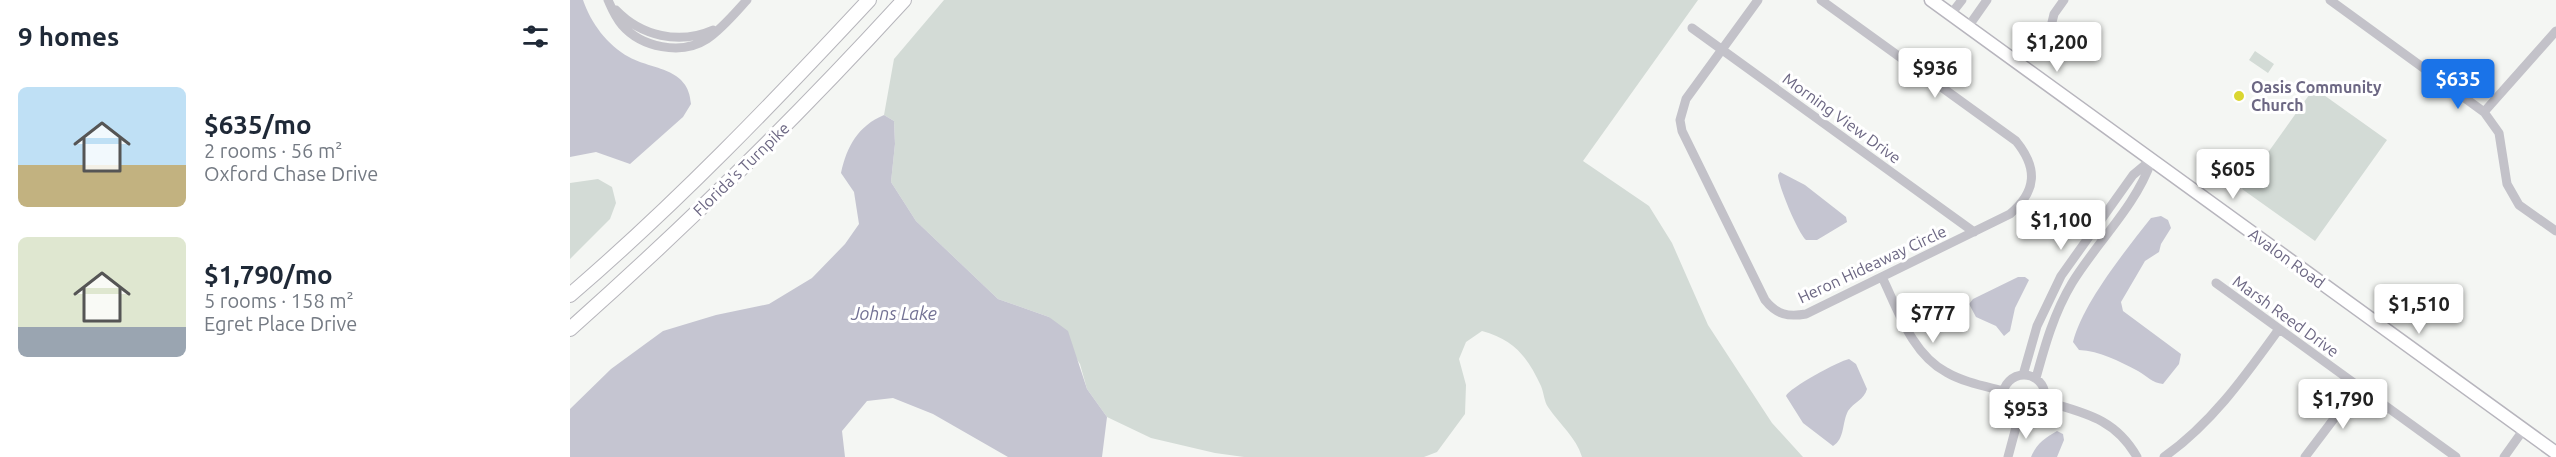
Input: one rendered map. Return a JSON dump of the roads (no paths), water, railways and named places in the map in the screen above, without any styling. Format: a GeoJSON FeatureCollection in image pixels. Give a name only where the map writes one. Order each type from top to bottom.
{"type":"FeatureCollection","features":[{"type":"Feature","properties":{"kind":"highway","name":"Florida's Turnpike"},"geometry":{"type":"LineString","coordinates":[[570,295],[753,122],[869,0]]}},
{"type":"Feature","properties":{"kind":"highway","name":"Florida's Turnpike"},"geometry":{"type":"LineString","coordinates":[[570,329],[694,216],[770,142],[904,0]]}},
{"type":"Feature","properties":{"kind":"main road","name":"Avalon Road"},"geometry":{"type":"LineString","coordinates":[[1931,0],[2556,453]]}},
{"type":"Feature","properties":{"kind":"street"},"geometry":{"type":"LineString","coordinates":[[609,1],[633,24],[659,36],[686,37],[721,27],[747,0]]}},
{"type":"Feature","properties":{"kind":"street","name":"Heron Hideaway Circle"},"geometry":{"type":"LineString","coordinates":[[1758,0],[1686,99],[1680,120],[1682,131],[1765,300],[1781,314],[1794,316],[1806,314],[2010,214],[2021,205],[2029,191],[2032,177],[2031,164],[2016,141],[1821,0]]}},
{"type":"Feature","properties":{"kind":"street"},"geometry":{"type":"LineString","coordinates":[[1951,15],[1962,0]]}},
{"type":"Feature","properties":{"kind":"street"},"geometry":{"type":"LineString","coordinates":[[1968,27],[1987,0]]}},
{"type":"Feature","properties":{"kind":"street"},"geometry":{"type":"LineString","coordinates":[[2049,35],[2054,14],[2064,0]]}},
{"type":"Feature","properties":{"kind":"street"},"geometry":{"type":"LineString","coordinates":[[2330,0],[2484,112],[2499,133],[2507,184],[2519,205],[2556,231]]}},
{"type":"Feature","properties":{"kind":"street","name":"Morning View Drive"},"geometry":{"type":"LineString","coordinates":[[1692,28],[1974,232]]}},
{"type":"Feature","properties":{"kind":"street"},"geometry":{"type":"LineString","coordinates":[[2484,112],[2556,31]]}},
{"type":"Feature","properties":{"kind":"street"},"geometry":{"type":"LineString","coordinates":[[2023,375],[2037,326],[2049,298],[2077,251],[2133,175],[2151,160]]}},
{"type":"Feature","properties":{"kind":"street"},"geometry":{"type":"LineString","coordinates":[[2036,378],[2051,326],[2072,283],[2144,183],[2151,160]]}},
{"type":"Feature","properties":{"kind":"street"},"geometry":{"type":"LineString","coordinates":[[2077,251],[2088,259]]}},
{"type":"Feature","properties":{"kind":"street"},"geometry":{"type":"LineString","coordinates":[[1882,277],[1911,335],[1930,362],[1957,378],[2003,391]]}},
{"type":"Feature","properties":{"kind":"street","name":"Marsh Reed Drive"},"geometry":{"type":"LineString","coordinates":[[2216,283],[2456,457]]}},
{"type":"Feature","properties":{"kind":"street"},"geometry":{"type":"LineString","coordinates":[[2164,457],[2208,420],[2234,391],[2279,329]]}},
{"type":"Feature","properties":{"kind":"street"},"geometry":{"type":"LineString","coordinates":[[2023,375],[2036,378],[2045,392],[2044,401],[2036,413],[2028,417],[2019,416],[2006,407],[2003,391],[2008,382],[2023,375]]}},
{"type":"Feature","properties":{"kind":"street"},"geometry":{"type":"LineString","coordinates":[[2305,457],[2358,387]]}},
{"type":"Feature","properties":{"kind":"street"},"geometry":{"type":"LineString","coordinates":[[2044,401],[2090,415],[2109,424],[2123,436],[2137,457]]}},
{"type":"Feature","properties":{"kind":"street"},"geometry":{"type":"LineString","coordinates":[[2008,457],[2019,416]]}},
{"type":"Feature","properties":{"kind":"street"},"geometry":{"type":"LineString","coordinates":[[2504,457],[2524,429]]}},
{"type":"Feature","properties":{"kind":"water"},"geometry":{"type":"Polygon","coordinates":[[[570,0],[583,0],[590,17],[601,33],[621,52],[677,76],[689,92],[691,104],[683,117],[630,164],[596,152],[570,157],[570,0]]]}},
{"type":"Feature","properties":{"kind":"water","name":"Johns Lake"},"geometry":{"type":"Polygon","coordinates":[[[884,115],[894,121],[895,144],[891,182],[916,221],[998,299],[1049,317],[1068,331],[1087,389],[1107,417],[1102,457],[1008,457],[933,414],[893,398],[867,401],[842,431],[845,457],[570,457],[570,409],[611,369],[663,331],[716,315],[769,304],[812,278],[845,244],[859,224],[854,192],[841,173],[844,163],[855,138],[867,125],[884,115]]]}},
{"type":"Feature","properties":{"kind":"water"},"geometry":{"type":"Polygon","coordinates":[[[1780,172],[1805,185],[1846,217],[1847,222],[1817,240],[1806,240],[1785,198],[1778,175],[1780,172]]]}},
{"type":"Feature","properties":{"kind":"water"},"geometry":{"type":"Polygon","coordinates":[[[2161,216],[2168,220],[2171,228],[2159,252],[2145,261],[2121,302],[2123,311],[2181,354],[2179,364],[2163,384],[2109,357],[2079,350],[2073,342],[2086,311],[2106,278],[2151,218],[2161,216]]]}},
{"type":"Feature","properties":{"kind":"water"},"geometry":{"type":"Polygon","coordinates":[[[2018,277],[2025,277],[2029,280],[2015,308],[2010,331],[2004,336],[1996,326],[1976,317],[1969,304],[1973,299],[2018,277]]]}},
{"type":"Feature","properties":{"kind":"water"},"geometry":{"type":"Polygon","coordinates":[[[1849,359],[1856,364],[1867,389],[1864,396],[1848,411],[1840,439],[1833,446],[1803,423],[1786,396],[1815,375],[1849,359]]]}},
{"type":"Feature","properties":{"kind":"water"},"geometry":{"type":"Polygon","coordinates":[[[2057,431],[2063,434],[2064,440],[2057,457],[2031,457],[2042,441],[2057,431]]]}},
{"type":"Feature","properties":{"kind":"place","name":"Oasis Community Church"},"geometry":{"type":"Point","coordinates":[2239,96]}}]}
